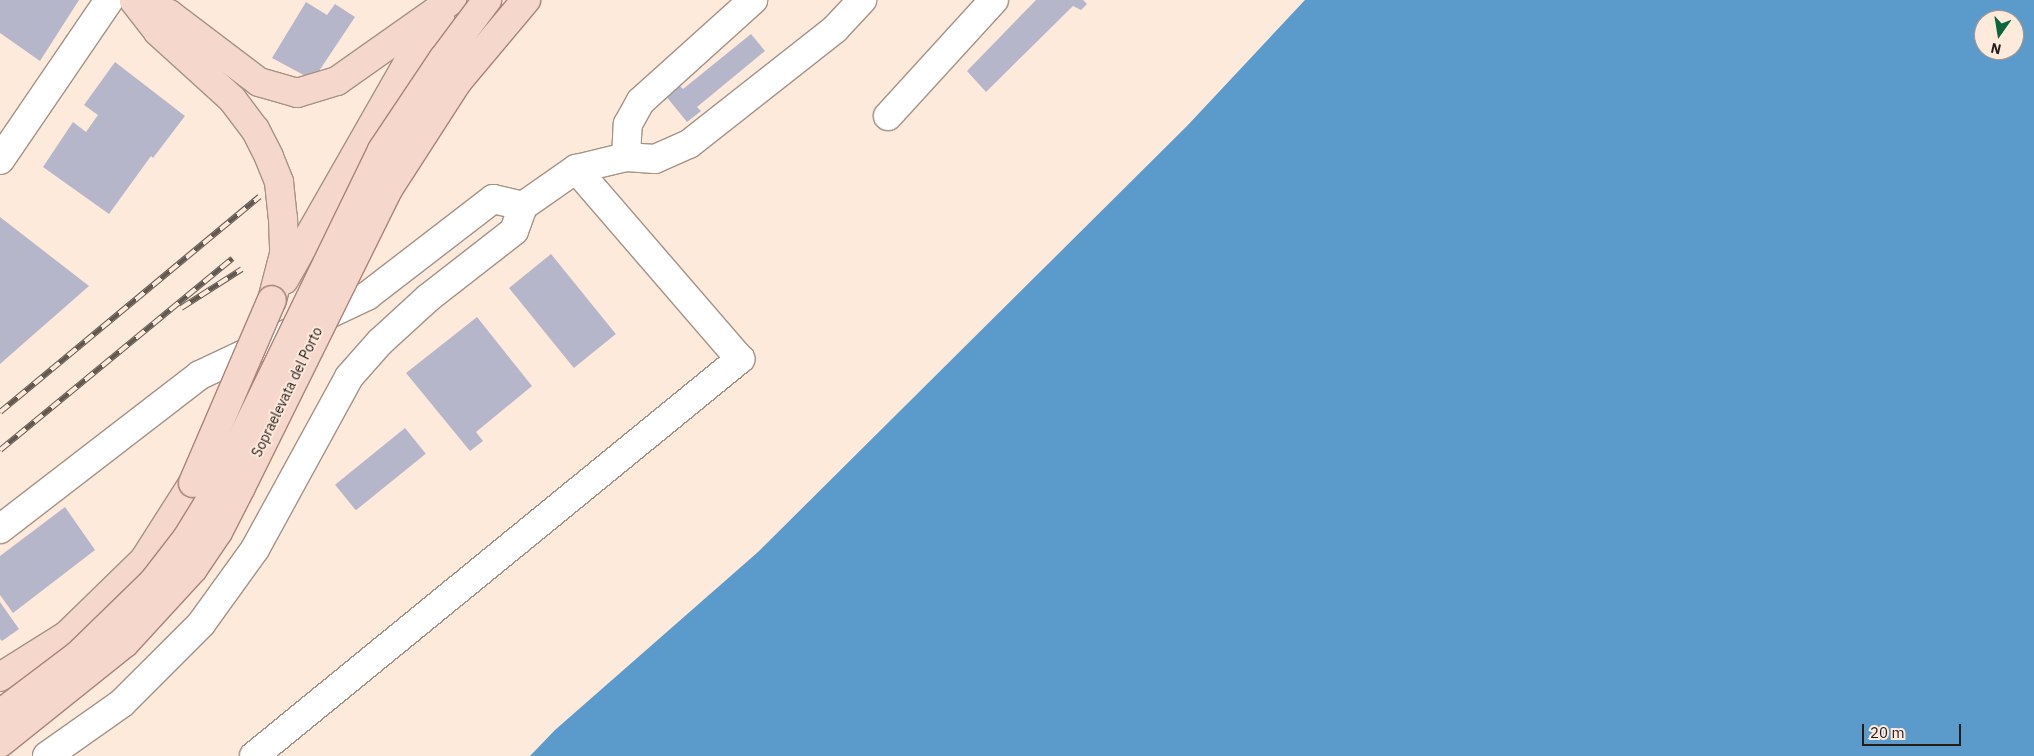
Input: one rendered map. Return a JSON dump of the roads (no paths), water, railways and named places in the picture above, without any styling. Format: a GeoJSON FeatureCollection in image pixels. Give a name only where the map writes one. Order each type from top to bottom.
{"type":"FeatureCollection","features":[{"type":"Feature","properties":{"kind":"main road"},"geometry":{"type":"LineString","coordinates":[[136,3],[169,14],[259,82],[296,93],[337,80],[454,0]]}},
{"type":"Feature","properties":{"kind":"main road"},"geometry":{"type":"LineString","coordinates":[[0,677],[67,635],[144,560],[193,482],[272,300],[407,64],[454,0]]}},
{"type":"Feature","properties":{"kind":"main road","name":"Sopraelevata del Porto"},"geometry":{"type":"LineString","coordinates":[[0,714],[78,655],[153,582],[187,538],[219,486],[382,150],[443,58],[487,0]]}},
{"type":"Feature","properties":{"kind":"main road","name":"Sopraelevata del Porto"},"geometry":{"type":"LineString","coordinates":[[0,743],[125,643],[193,568],[218,532],[389,188],[458,80],[526,0]]}},
{"type":"Feature","properties":{"kind":"main road"},"geometry":{"type":"LineString","coordinates":[[136,3],[158,32],[232,99],[255,129],[269,157],[279,182],[284,254],[272,300]]}},
{"type":"Feature","properties":{"kind":"street"},"geometry":{"type":"LineString","coordinates":[[0,160],[109,0]]}},
{"type":"Feature","properties":{"kind":"street"},"geometry":{"type":"LineString","coordinates":[[626,157],[628,124],[640,101],[753,0]]}},
{"type":"Feature","properties":{"kind":"street"},"geometry":{"type":"LineString","coordinates":[[47,756],[122,703],[201,624],[255,549],[349,378],[380,342],[428,298],[514,230],[523,206],[576,169],[626,157],[655,159],[689,144],[835,29],[862,0]]}},
{"type":"Feature","properties":{"kind":"street"},"geometry":{"type":"LineString","coordinates":[[888,116],[994,0]]}},
{"type":"Feature","properties":{"kind":"street"},"geometry":{"type":"LineString","coordinates":[[254,756],[740,359],[576,169]]}},
{"type":"Feature","properties":{"kind":"street"},"geometry":{"type":"LineString","coordinates":[[0,529],[200,375],[367,296],[493,199],[523,206]]}},
{"type":"Feature","properties":{"kind":"water"},"geometry":{"type":"Polygon","coordinates":[[[1305,0],[2034,0],[2034,756],[530,756],[555,730],[758,552],[1187,126],[1305,0]]]}},
{"type":"Feature","properties":{"kind":"railway"},"geometry":{"type":"LineString","coordinates":[[0,412],[259,197]]}},
{"type":"Feature","properties":{"kind":"railway"},"geometry":{"type":"LineString","coordinates":[[0,450],[232,259]]}},
{"type":"Feature","properties":{"kind":"railway"},"geometry":{"type":"LineString","coordinates":[[181,308],[242,269]]}}]}
